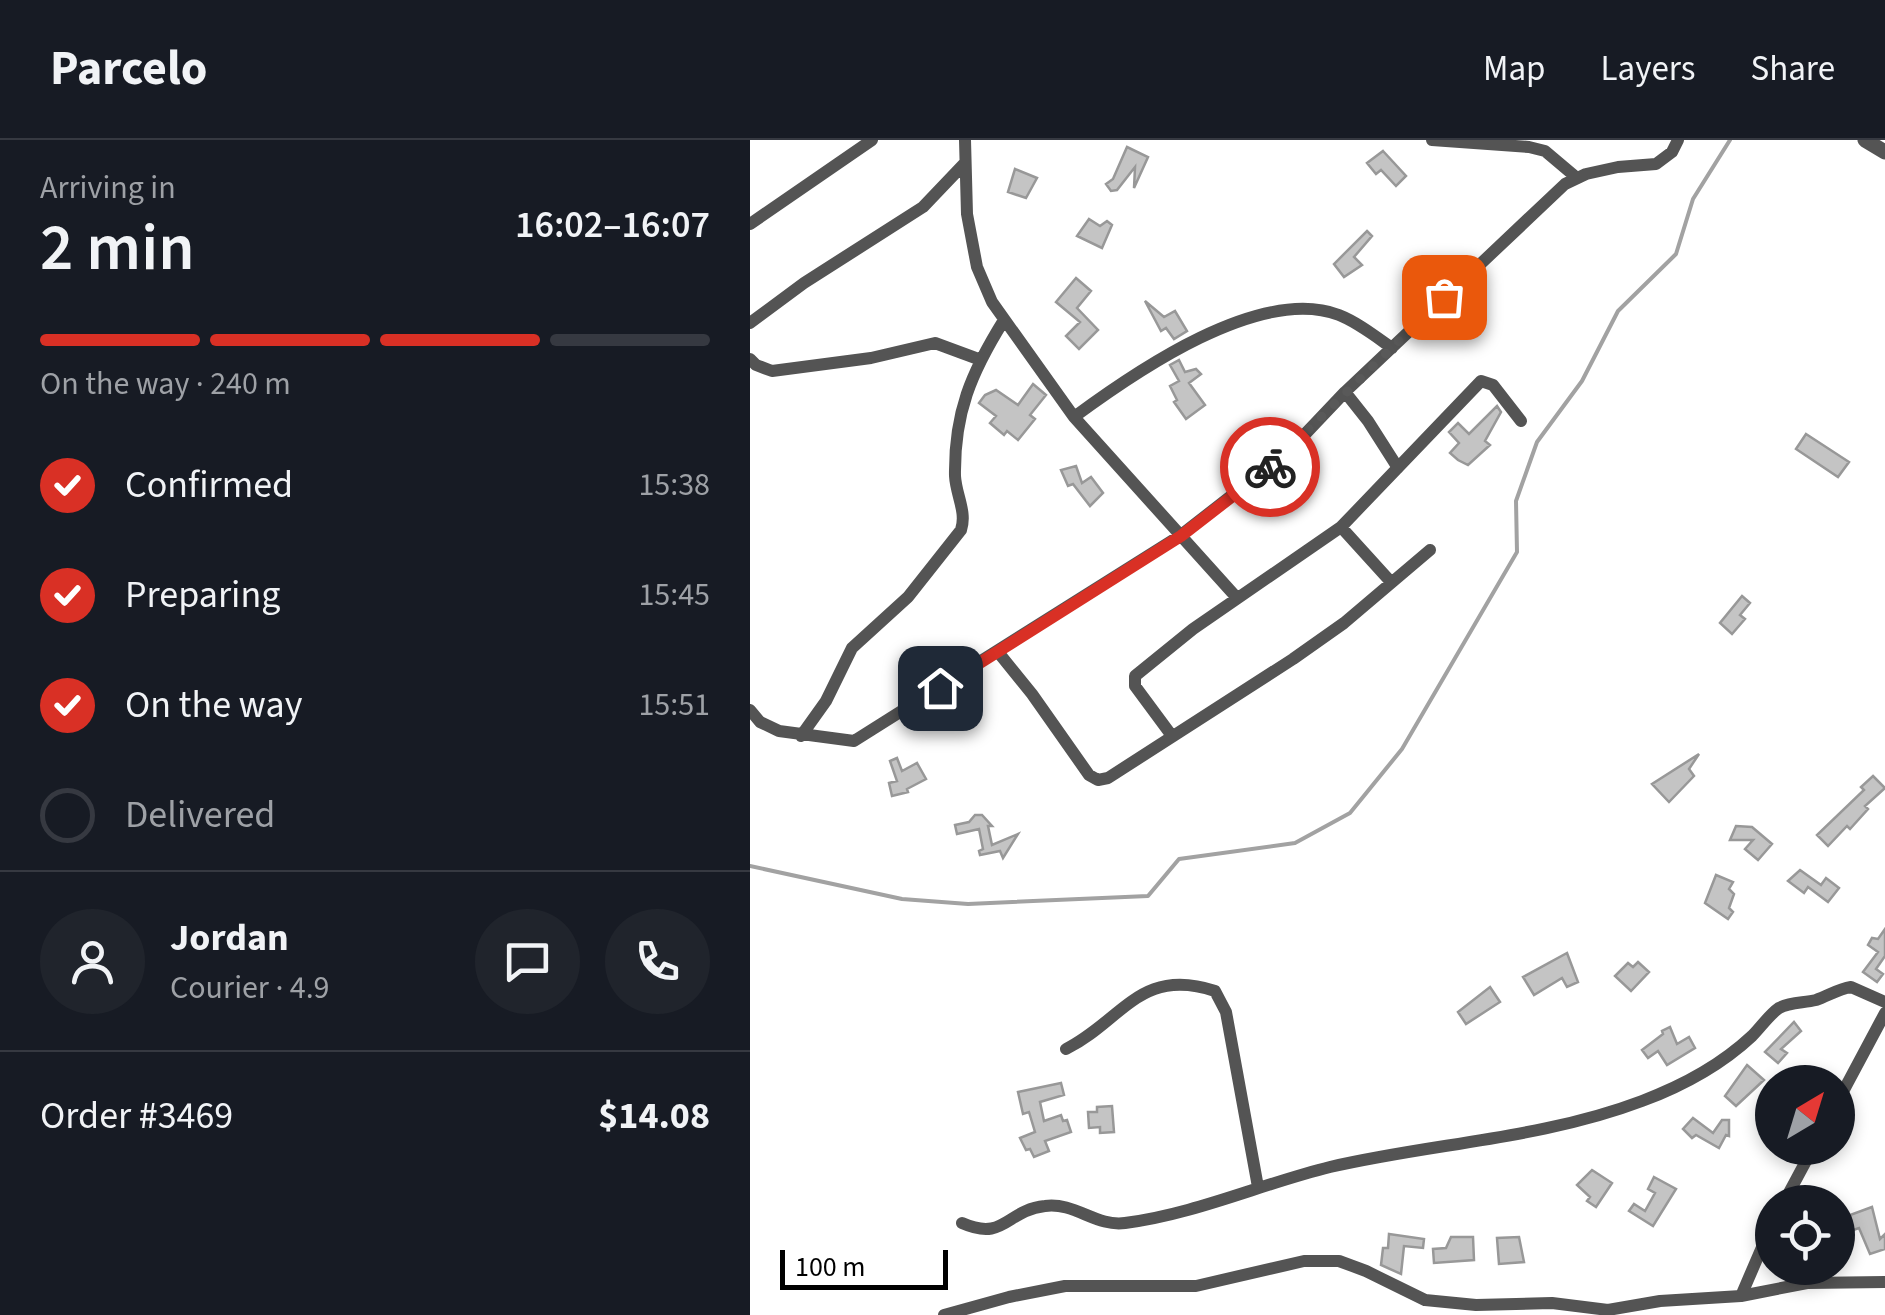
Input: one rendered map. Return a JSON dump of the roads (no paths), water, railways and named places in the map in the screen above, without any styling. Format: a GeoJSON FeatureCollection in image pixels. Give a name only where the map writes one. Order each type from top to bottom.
{"type":"FeatureCollection","features":[{"type":"Feature","properties":{"kind":"street"},"geometry":{"type":"LineString","coordinates":[[750,224],[872,140]]}},
{"type":"Feature","properties":{"kind":"street"},"geometry":{"type":"LineString","coordinates":[[965,140],[966,214],[977,266],[1004,320],[1074,416],[1237,598]]}},
{"type":"Feature","properties":{"kind":"street"},"geometry":{"type":"LineString","coordinates":[[750,710],[760,722],[800,736],[854,741],[1181,536],[1290,450],[1345,392],[1564,184],[1618,167],[1656,164],[1672,152],[1678,140]]}},
{"type":"Feature","properties":{"kind":"street"},"geometry":{"type":"LineString","coordinates":[[1865,140],[1885,152]]}},
{"type":"Feature","properties":{"kind":"street"},"geometry":{"type":"LineString","coordinates":[[1442,141],[1529,146],[1545,151],[1577,178]]}},
{"type":"Feature","properties":{"kind":"street"},"geometry":{"type":"LineString","coordinates":[[750,323],[922,207],[964,164]]}},
{"type":"Feature","properties":{"kind":"street"},"geometry":{"type":"LineString","coordinates":[[1074,416],[1187,344],[1242,320],[1295,310],[1322,312],[1340,316],[1392,348]]}},
{"type":"Feature","properties":{"kind":"street"},"geometry":{"type":"LineString","coordinates":[[800,736],[826,701],[852,648],[908,597],[961,530],[964,519],[956,491],[960,408],[980,360],[1004,320]]}},
{"type":"Feature","properties":{"kind":"street"},"geometry":{"type":"LineString","coordinates":[[750,359],[756,366],[772,371],[871,358],[936,343],[980,360]]}},
{"type":"Feature","properties":{"kind":"street"},"geometry":{"type":"LineString","coordinates":[[1172,736],[1136,686],[1135,676],[1237,598],[1341,527],[1481,381],[1493,385],[1522,421]]}},
{"type":"Feature","properties":{"kind":"street"},"geometry":{"type":"LineString","coordinates":[[1345,392],[1398,468]]}},
{"type":"Feature","properties":{"kind":"street"},"geometry":{"type":"LineString","coordinates":[[1341,527],[1390,581]]}},
{"type":"Feature","properties":{"kind":"street"},"geometry":{"type":"LineString","coordinates":[[998,652],[1032,694],[1073,756],[1098,780],[1108,778],[1327,636],[1430,550]]}},
{"type":"Feature","properties":{"kind":"street"},"geometry":{"type":"LineString","coordinates":[[1066,1049],[1092,1036],[1127,1002],[1152,990],[1185,987],[1216,992],[1226,1012],[1258,1188]]}},
{"type":"Feature","properties":{"kind":"street"},"geometry":{"type":"LineString","coordinates":[[962,1223],[980,1231],[996,1229],[1030,1208],[1067,1205],[1107,1223],[1122,1224],[1179,1212],[1328,1168],[1428,1146],[1532,1132],[1641,1102],[1719,1063],[1780,1008],[1851,987],[1885,1002]]}},
{"type":"Feature","properties":{"kind":"street"},"geometry":{"type":"LineString","coordinates":[[1855,1069],[1885,1013]]}},
{"type":"Feature","properties":{"kind":"street"},"geometry":{"type":"LineString","coordinates":[[944,1315],[1065,1286],[1196,1286],[1304,1262],[1339,1261],[1425,1300],[1461,1304],[1552,1303],[1608,1310],[1660,1301],[1741,1296],[1807,1282],[1885,1282]]}},
{"type":"Feature","properties":{"kind":"street"},"geometry":{"type":"LineString","coordinates":[[1741,1296],[1755,1263]]}},
{"type":"Feature","properties":{"kind":"street"},"geometry":{"type":"LineString","coordinates":[[1532,1315],[1552,1303]]}},
{"type":"Feature","properties":{"kind":"waterway"},"geometry":{"type":"LineString","coordinates":[[750,866],[902,899],[968,904],[1148,896],[1179,859],[1295,843],[1350,813],[1402,749],[1517,552],[1516,501],[1537,442],[1582,381],[1618,311],[1676,254],[1693,199],[1730,140]]}}]}
